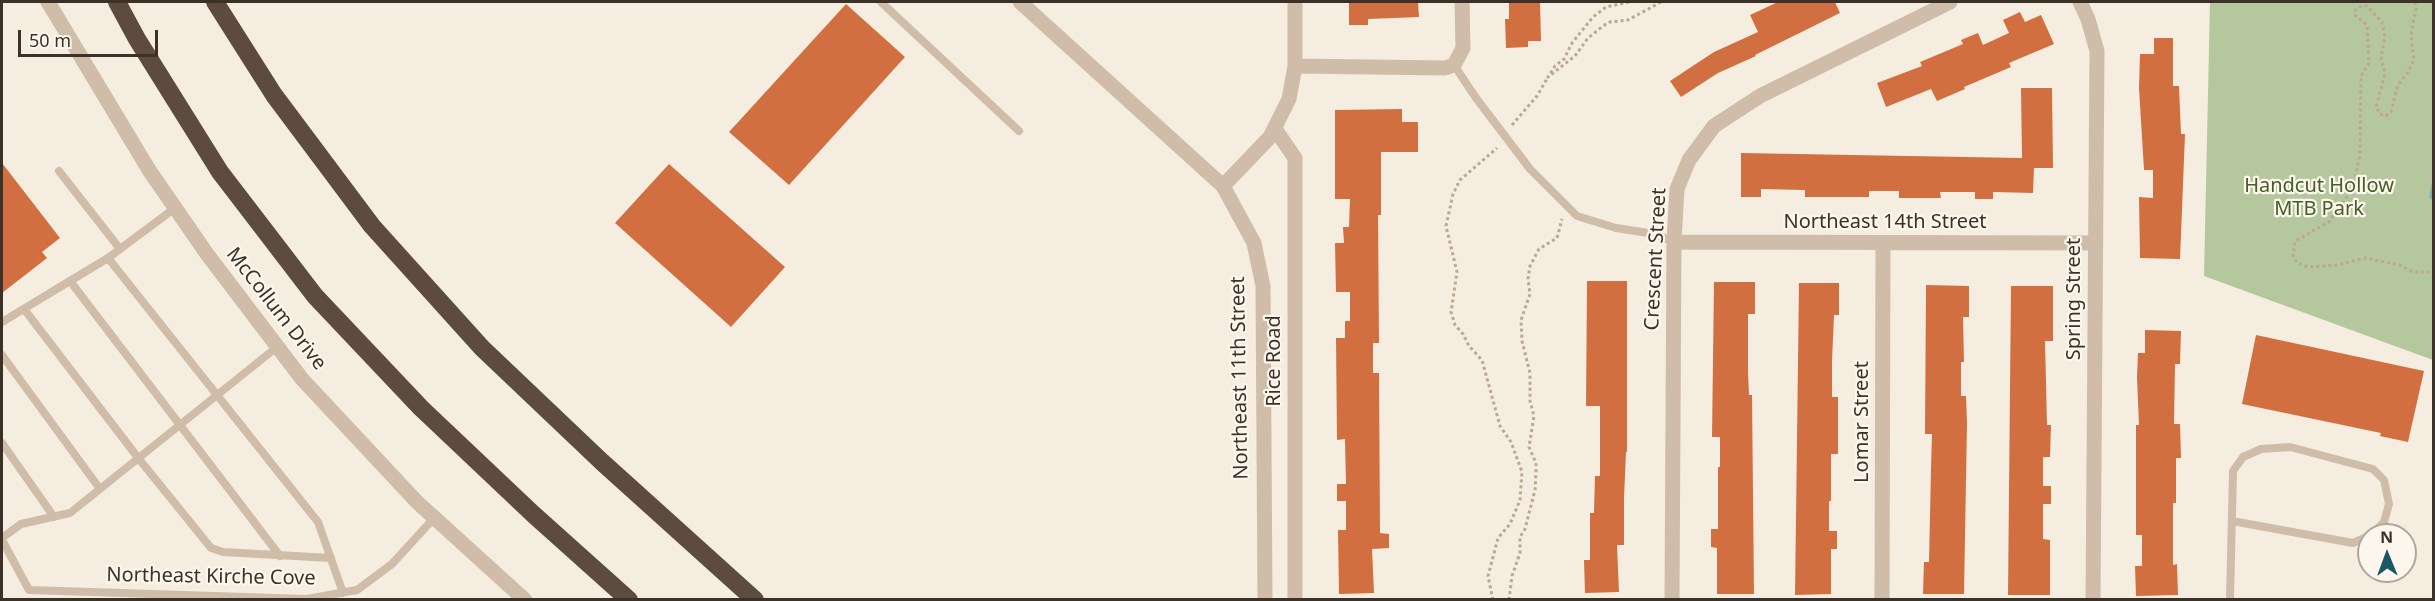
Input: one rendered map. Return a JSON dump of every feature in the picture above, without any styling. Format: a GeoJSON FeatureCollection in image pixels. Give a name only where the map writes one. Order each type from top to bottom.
{"type":"FeatureCollection","features":[{"type":"Feature","properties":{"kind":"highway"},"geometry":{"type":"LineString","coordinates":[[117,2],[137,39],[220,172],[315,296],[421,408],[533,514],[629,600]]}},
{"type":"Feature","properties":{"kind":"highway"},"geometry":{"type":"LineString","coordinates":[[215,2],[274,95],[372,226],[482,348],[602,462],[755,600]]}},
{"type":"Feature","properties":{"kind":"street","name":"McCollum Drive"},"geometry":{"type":"LineString","coordinates":[[48,2],[137,151],[175,208],[302,379],[435,518],[525,600]]}},
{"type":"Feature","properties":{"kind":"street","name":"Northeast 11th Street"},"geometry":{"type":"LineString","coordinates":[[1020,2],[1223,186],[1254,243],[1263,286],[1265,600]]}},
{"type":"Feature","properties":{"kind":"street"},"geometry":{"type":"LineString","coordinates":[[1223,186],[1270,137],[1288,99],[1295,66],[1295,2]]}},
{"type":"Feature","properties":{"kind":"street"},"geometry":{"type":"LineString","coordinates":[[1295,66],[1445,68],[1454,65],[1463,48],[1462,2]]}},
{"type":"Feature","properties":{"kind":"street","name":"Crescent Street"},"geometry":{"type":"LineString","coordinates":[[1672,600],[1674,242],[1677,189],[1689,160],[1714,126],[1760,96],[1950,2]]}},
{"type":"Feature","properties":{"kind":"street","name":"Spring Street"},"geometry":{"type":"LineString","coordinates":[[2080,2],[2088,19],[2097,51],[2093,600]]}},
{"type":"Feature","properties":{"kind":"street","name":"Rice Road"},"geometry":{"type":"LineString","coordinates":[[1275,129],[1295,158],[1295,600]]}},
{"type":"Feature","properties":{"kind":"street","name":"Northeast 14th Street"},"geometry":{"type":"LineString","coordinates":[[1674,242],[2095,243]]}},
{"type":"Feature","properties":{"kind":"street","name":"Lomar Street"},"geometry":{"type":"LineString","coordinates":[[1882,600],[1883,244]]}},
{"type":"Feature","properties":{"kind":"lane"},"geometry":{"type":"LineString","coordinates":[[881,2],[1019,131]]}},
{"type":"Feature","properties":{"kind":"lane"},"geometry":{"type":"LineString","coordinates":[[1454,65],[1530,169],[1576,216],[1616,228],[1655,234],[1674,242]]}},
{"type":"Feature","properties":{"kind":"lane"},"geometry":{"type":"LineString","coordinates":[[59,171],[120,249]]}},
{"type":"Feature","properties":{"kind":"lane"},"geometry":{"type":"LineString","coordinates":[[2,322],[108,258],[175,208]]}},
{"type":"Feature","properties":{"kind":"lane"},"geometry":{"type":"LineString","coordinates":[[108,258],[318,522],[343,593]]}},
{"type":"Feature","properties":{"kind":"lane"},"geometry":{"type":"LineString","coordinates":[[70,281],[280,556]]}},
{"type":"Feature","properties":{"kind":"lane"},"geometry":{"type":"LineString","coordinates":[[24,309],[139,459],[211,548],[223,552],[331,558]]}},
{"type":"Feature","properties":{"kind":"lane"},"geometry":{"type":"LineString","coordinates":[[2,539],[21,524],[70,513],[277,347]]}},
{"type":"Feature","properties":{"kind":"lane"},"geometry":{"type":"LineString","coordinates":[[2,355],[100,489]]}},
{"type":"Feature","properties":{"kind":"lane"},"geometry":{"type":"LineString","coordinates":[[2,443],[54,517]]}},
{"type":"Feature","properties":{"kind":"lane"},"geometry":{"type":"LineString","coordinates":[[2230,600],[2234,471],[2243,457],[2261,449],[2290,447],[2373,469],[2384,480],[2389,504],[2384,523]]}},
{"type":"Feature","properties":{"kind":"lane","name":"Northeast Kirche Cove"},"geometry":{"type":"LineString","coordinates":[[2,539],[29,590],[307,599],[357,590],[392,564],[435,518]]}},
{"type":"Feature","properties":{"kind":"lane"},"geometry":{"type":"LineString","coordinates":[[2232,521],[2353,543],[2357,541]]}},
{"type":"Feature","properties":{"kind":"path"},"geometry":{"type":"LineString","coordinates":[[1493,600],[1488,576],[1498,538],[1510,524],[1520,500],[1522,472],[1511,442],[1500,426],[1482,360],[1455,325],[1451,312],[1457,272],[1446,226],[1453,194],[1460,180],[1502,145],[1514,120],[1537,96],[1555,66],[1564,59],[1572,43],[1593,17],[1606,7],[1629,2]]}},
{"type":"Feature","properties":{"kind":"path"},"geometry":{"type":"LineString","coordinates":[[1548,77],[1575,56],[1588,38],[1603,26],[1610,22],[1628,20],[1661,2]]}},
{"type":"Feature","properties":{"kind":"path"},"geometry":{"type":"LineString","coordinates":[[2415,2],[2411,35],[2414,60],[2398,85],[2391,112],[2386,116],[2380,114],[2376,107],[2385,74],[2381,58],[2385,37],[2382,22],[2368,7],[2363,5],[2355,11],[2355,15],[2367,26],[2369,63],[2361,76],[2360,155],[2353,188],[2329,222],[2295,241],[2293,256],[2297,263],[2308,267],[2337,265],[2365,258],[2400,265],[2413,272],[2433,272]]}},
{"type":"Feature","properties":{"kind":"path"},"geometry":{"type":"LineString","coordinates":[[1509,600],[1512,576],[1520,553],[1519,542],[1525,529],[1535,490],[1536,472],[1536,463],[1529,447],[1534,416],[1530,400],[1530,373],[1522,341],[1521,320],[1530,294],[1528,279],[1530,266],[1539,249],[1557,238],[1564,204]]}},
{"type":"Feature","properties":{"kind":"green space","name":"Handcut Hollow MTB Park"},"geometry":{"type":"Polygon","coordinates":[[[2210,2],[2433,2],[2433,360],[2204,276],[2210,2]]]}},
{"type":"Feature","properties":{"kind":"building"},"geometry":{"type":"Polygon","coordinates":[[[1349,2],[1418,2],[1419,17],[1368,19],[1368,25],[1349,25],[1349,2]]]}},
{"type":"Feature","properties":{"kind":"building"},"geometry":{"type":"Polygon","coordinates":[[[1509,2],[1540,2],[1541,41],[1528,41],[1528,47],[1506,48],[1505,19],[1509,19],[1509,2]]]}},
{"type":"Feature","properties":{"kind":"building"},"geometry":{"type":"Polygon","coordinates":[[[1778,2],[1835,2],[1840,13],[1718,73],[1681,97],[1670,81],[1714,52],[1758,32],[1750,15],[1778,2]]]}},
{"type":"Feature","properties":{"kind":"building"},"geometry":{"type":"Polygon","coordinates":[[[846,4],[905,57],[789,185],[729,132],[846,4]]]}},
{"type":"Feature","properties":{"kind":"building"},"geometry":{"type":"Polygon","coordinates":[[[2020,12],[2025,22],[2041,15],[2054,44],[2009,63],[2011,67],[1937,101],[1931,89],[1886,107],[1877,83],[1922,66],[1920,62],[1963,44],[1961,40],[1978,33],[1983,45],[2009,33],[2003,20],[2020,12]]]}},
{"type":"Feature","properties":{"kind":"building"},"geometry":{"type":"Polygon","coordinates":[[[2154,38],[2173,38],[2173,86],[2179,86],[2181,134],[2185,134],[2180,259],[2140,258],[2139,197],[2153,198],[2153,170],[2144,170],[2139,88],[2140,54],[2154,54],[2154,38]]]}},
{"type":"Feature","properties":{"kind":"building"},"geometry":{"type":"Polygon","coordinates":[[[2021,88],[2052,88],[2053,168],[2034,168],[2033,193],[1993,192],[1993,199],[1975,199],[1975,192],[1940,192],[1941,198],[1899,198],[1899,191],[1869,191],[1869,197],[1805,197],[1805,190],[1761,189],[1761,197],[1741,197],[1741,153],[2022,158],[2021,88]]]}},
{"type":"Feature","properties":{"kind":"building"},"geometry":{"type":"Polygon","coordinates":[[[1402,109],[1402,122],[1418,122],[1418,152],[1381,152],[1381,215],[1378,215],[1379,343],[1373,343],[1373,373],[1379,373],[1380,533],[1389,534],[1389,548],[1372,549],[1374,593],[1339,594],[1338,530],[1346,530],[1346,501],[1337,501],[1337,484],[1346,484],[1345,439],[1337,440],[1336,338],[1345,338],[1345,321],[1350,321],[1350,292],[1336,292],[1335,243],[1344,243],[1343,227],[1349,227],[1350,199],[1335,199],[1335,110],[1402,109]]]}},
{"type":"Feature","properties":{"kind":"building"},"geometry":{"type":"Polygon","coordinates":[[[2,163],[60,238],[42,252],[47,258],[2,293],[2,163]]]}},
{"type":"Feature","properties":{"kind":"building"},"geometry":{"type":"Polygon","coordinates":[[[669,164],[785,267],[731,327],[615,223],[669,164]]]}},
{"type":"Feature","properties":{"kind":"building"},"geometry":{"type":"Polygon","coordinates":[[[1587,281],[1627,281],[1627,452],[1624,545],[1617,545],[1619,592],[1585,593],[1584,560],[1590,560],[1590,513],[1594,513],[1595,476],[1600,476],[1600,406],[1586,406],[1587,281]]]}},
{"type":"Feature","properties":{"kind":"building"},"geometry":{"type":"Polygon","coordinates":[[[1714,282],[1755,282],[1755,314],[1748,314],[1749,395],[1752,395],[1754,594],[1717,594],[1717,548],[1711,547],[1711,529],[1718,529],[1718,467],[1720,467],[1720,437],[1712,437],[1714,282]]]}},
{"type":"Feature","properties":{"kind":"building"},"geometry":{"type":"Polygon","coordinates":[[[1799,283],[1839,283],[1839,315],[1834,315],[1832,361],[1832,397],[1838,397],[1838,454],[1831,454],[1829,531],[1837,531],[1837,549],[1831,549],[1831,594],[1795,595],[1799,283]]]}},
{"type":"Feature","properties":{"kind":"building"},"geometry":{"type":"Polygon","coordinates":[[[1926,285],[1969,286],[1969,317],[1963,317],[1964,362],[1961,362],[1961,396],[1966,396],[1967,423],[1964,594],[1923,594],[1924,562],[1929,562],[1932,434],[1925,434],[1926,285]]]}},
{"type":"Feature","properties":{"kind":"building"},"geometry":{"type":"Polygon","coordinates":[[[2011,286],[2053,286],[2053,341],[2045,341],[2047,425],[2051,425],[2050,457],[2043,457],[2043,486],[2051,486],[2051,504],[2043,504],[2043,539],[2050,540],[2050,595],[2008,595],[2011,286]]]}},
{"type":"Feature","properties":{"kind":"building"},"geometry":{"type":"Polygon","coordinates":[[[2145,330],[2181,331],[2180,364],[2175,364],[2174,424],[2180,424],[2181,458],[2176,458],[2176,503],[2173,503],[2173,565],[2177,564],[2178,595],[2136,596],[2135,566],[2142,566],[2142,535],[2136,535],[2136,425],[2139,425],[2137,377],[2138,353],[2145,353],[2145,330]]]}},
{"type":"Feature","properties":{"kind":"building"},"geometry":{"type":"Polygon","coordinates":[[[2256,335],[2424,371],[2408,442],[2380,436],[2381,433],[2242,404],[2256,335]]]}},
{"type":"Feature","properties":{"kind":"waterway"},"geometry":{"type":"LineString","coordinates":[[2432,197],[2434,185]]}}]}
